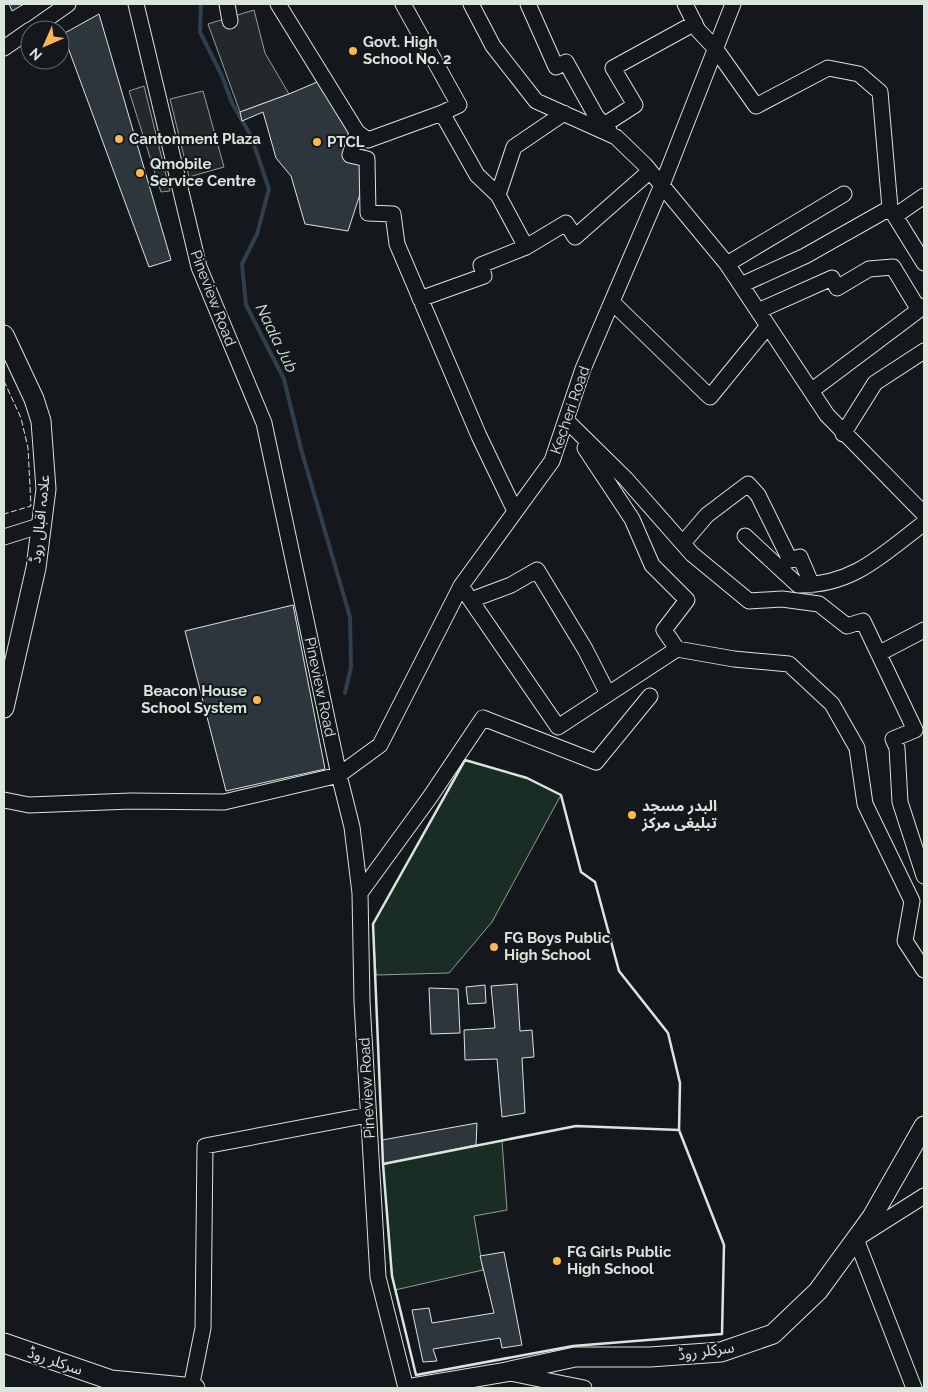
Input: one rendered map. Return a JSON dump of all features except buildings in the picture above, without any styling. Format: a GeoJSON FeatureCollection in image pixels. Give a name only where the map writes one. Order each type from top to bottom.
{"type":"FeatureCollection","features":[{"type":"Feature","properties":{"kind":"main road","name":"علامہ اقبال روڈ"},"geometry":{"type":"LineString","coordinates":[[4,708],[8,678],[36,568],[46,489],[41,421],[34,399],[5,339]]}},
{"type":"Feature","properties":{"kind":"main road","name":"سرکلر روڈ"},"geometry":{"type":"LineString","coordinates":[[411,1388],[506,1372],[576,1357],[650,1357],[721,1352],[774,1334],[818,1291],[872,1217],[924,1126]]}},
{"type":"Feature","properties":{"kind":"main road","name":"سرکلر روڈ"},"geometry":{"type":"LineString","coordinates":[[4,1343],[111,1380],[193,1388]]}},
{"type":"Feature","properties":{"kind":"street"},"geometry":{"type":"LineString","coordinates":[[45,20],[68,4]]}},
{"type":"Feature","properties":{"kind":"street","name":"Pineview Road"},"geometry":{"type":"LineString","coordinates":[[136,4],[199,267],[264,424],[339,775],[352,827],[360,892],[368,1115],[378,1277],[406,1388]]}},
{"type":"Feature","properties":{"kind":"street"},"geometry":{"type":"LineString","coordinates":[[226,4],[230,21]]}},
{"type":"Feature","properties":{"kind":"street"},"geometry":{"type":"LineString","coordinates":[[278,4],[357,132],[368,140],[459,105],[404,4]]}},
{"type":"Feature","properties":{"kind":"street"},"geometry":{"type":"LineString","coordinates":[[471,4],[493,46],[536,101],[616,137]]}},
{"type":"Feature","properties":{"kind":"street"},"geometry":{"type":"LineString","coordinates":[[528,4],[556,67],[566,62],[596,116],[650,171],[728,264],[827,415],[843,434],[924,514]]}},
{"type":"Feature","properties":{"kind":"street"},"geometry":{"type":"LineString","coordinates":[[685,4],[698,30],[715,48],[756,106],[828,68],[859,74],[880,92],[892,212],[924,264]]}},
{"type":"Feature","properties":{"kind":"street","name":"Kecheri Road"},"geometry":{"type":"LineString","coordinates":[[339,775],[380,745],[461,586],[552,461],[583,369],[662,185],[733,4]]}},
{"type":"Feature","properties":{"kind":"street"},"geometry":{"type":"LineString","coordinates":[[604,125],[635,106],[613,68],[695,23]]}},
{"type":"Feature","properties":{"kind":"street"},"geometry":{"type":"LineString","coordinates":[[4,48],[20,37]]}},
{"type":"Feature","properties":{"kind":"street"},"geometry":{"type":"LineString","coordinates":[[442,113],[477,175],[498,195],[526,246]]}},
{"type":"Feature","properties":{"kind":"street"},"geometry":{"type":"LineString","coordinates":[[498,195],[514,147],[564,113]]}},
{"type":"Feature","properties":{"kind":"street"},"geometry":{"type":"LineString","coordinates":[[357,132],[350,155],[367,158],[368,213],[393,214],[397,244],[479,436],[515,511]]}},
{"type":"Feature","properties":{"kind":"street"},"geometry":{"type":"LineString","coordinates":[[420,298],[484,276],[481,265],[526,246],[566,223],[575,237],[650,171]]}},
{"type":"Feature","properties":{"kind":"street"},"geometry":{"type":"LineString","coordinates":[[728,264],[844,194]]}},
{"type":"Feature","properties":{"kind":"street"},"geometry":{"type":"LineString","coordinates":[[741,285],[805,256],[924,196]]}},
{"type":"Feature","properties":{"kind":"street"},"geometry":{"type":"LineString","coordinates":[[758,311],[832,278],[837,288],[869,269],[893,267],[921,308],[811,391]]}},
{"type":"Feature","properties":{"kind":"street"},"geometry":{"type":"LineString","coordinates":[[612,302],[710,396],[768,326]]}},
{"type":"Feature","properties":{"kind":"street"},"geometry":{"type":"LineString","coordinates":[[843,434],[875,383],[924,351]]}},
{"type":"Feature","properties":{"kind":"street"},"geometry":{"type":"LineString","coordinates":[[566,420],[626,479],[692,554],[749,600],[782,599],[820,604],[847,626],[863,622],[880,653],[915,730],[893,739],[897,748],[900,802],[924,876]]}},
{"type":"Feature","properties":{"kind":"street"},"geometry":{"type":"LineString","coordinates":[[566,420],[632,519],[652,565],[687,600],[664,630],[677,649]]}},
{"type":"Feature","properties":{"kind":"street"},"geometry":{"type":"LineString","coordinates":[[682,543],[707,516],[748,484],[758,495],[790,560],[800,557],[812,585]]}},
{"type":"Feature","properties":{"kind":"street"},"geometry":{"type":"LineString","coordinates":[[745,536],[798,585],[812,585],[857,573],[924,523]]}},
{"type":"Feature","properties":{"kind":"street"},"geometry":{"type":"LineString","coordinates":[[4,537],[42,524]]}},
{"type":"Feature","properties":{"kind":"street"},"geometry":{"type":"LineString","coordinates":[[470,600],[511,585],[537,570],[585,649],[608,694]]}},
{"type":"Feature","properties":{"kind":"street"},"geometry":{"type":"LineString","coordinates":[[461,586],[558,727],[677,649],[734,659],[788,664],[832,704],[857,748],[865,804],[912,901],[905,941],[924,970]]}},
{"type":"Feature","properties":{"kind":"street"},"geometry":{"type":"LineString","coordinates":[[880,653],[924,630]]}},
{"type":"Feature","properties":{"kind":"street"},"geometry":{"type":"LineString","coordinates":[[360,892],[430,797],[482,718],[596,762],[650,696]]}},
{"type":"Feature","properties":{"kind":"street"},"geometry":{"type":"LineString","coordinates":[[4,800],[29,805],[132,801],[224,802],[339,775]]}},
{"type":"Feature","properties":{"kind":"street"},"geometry":{"type":"LineString","coordinates":[[193,1388],[203,1328],[205,1146],[368,1115]]}},
{"type":"Feature","properties":{"kind":"street"},"geometry":{"type":"LineString","coordinates":[[914,1388],[856,1239],[924,1196]]}},
{"type":"Feature","properties":{"kind":"street"},"geometry":{"type":"LineString","coordinates":[[506,1372],[584,1388]]}},
{"type":"Feature","properties":{"kind":"green space"},"geometry":{"type":"Polygon","coordinates":[[[465,760],[527,778],[561,795],[492,922],[449,973],[376,975],[373,924],[465,760]]]}},
{"type":"Feature","properties":{"kind":"green space"},"geometry":{"type":"Polygon","coordinates":[[[502,1141],[507,1210],[474,1216],[483,1270],[395,1290],[392,1276],[383,1164],[502,1141]]]}},
{"type":"Feature","properties":{"kind":"shaded area"},"geometry":{"type":"Polygon","coordinates":[[[254,10],[265,53],[289,94],[240,112],[208,24],[254,10]]]}},
{"type":"Feature","properties":{"kind":"shaded area"},"geometry":{"type":"Polygon","coordinates":[[[144,86],[170,191],[161,192],[129,91],[144,86]]]}},
{"type":"Feature","properties":{"kind":"shaded area"},"geometry":{"type":"Polygon","coordinates":[[[203,91],[224,167],[189,177],[170,99],[203,91]]]}},
{"type":"Feature","properties":{"kind":"waterway","name":"Naala Jub"},"geometry":{"type":"LineString","coordinates":[[201,4],[200,32],[222,76],[232,103],[251,136],[269,189],[257,234],[242,264],[246,305],[284,379],[301,449],[350,617],[351,667],[345,693]]}},
{"type":"Feature","properties":{"kind":"fence"},"geometry":{"type":"LineString","coordinates":[[4,381],[21,418],[28,448],[31,506],[4,514]]}},
{"type":"Feature","properties":{"kind":"wall"},"geometry":{"type":"LineString","coordinates":[[465,760],[527,778],[561,795],[581,872],[595,882],[619,971],[668,1033],[680,1083],[679,1130],[576,1126],[383,1164],[373,924],[465,760]]}},
{"type":"Feature","properties":{"kind":"wall"},"geometry":{"type":"LineString","coordinates":[[576,1126],[679,1130],[724,1245],[722,1334],[573,1346],[416,1375],[392,1276],[383,1164],[576,1126]]}},
{"type":"Feature","properties":{"kind":"place","name":"Govt. High School No. 2"},"geometry":{"type":"Point","coordinates":[353,51]}},
{"type":"Feature","properties":{"kind":"place","name":"Cantonment Plaza"},"geometry":{"type":"Point","coordinates":[119,139]}},
{"type":"Feature","properties":{"kind":"place","name":"PTCL"},"geometry":{"type":"Point","coordinates":[317,142]}},
{"type":"Feature","properties":{"kind":"place","name":"Qmobile Service Centre"},"geometry":{"type":"Point","coordinates":[140,173]}},
{"type":"Feature","properties":{"kind":"place","name":"Beacon House School System"},"geometry":{"type":"Point","coordinates":[257,700]}},
{"type":"Feature","properties":{"kind":"place","name":"البدر مسجد تبلیغی مرکز"},"geometry":{"type":"Point","coordinates":[632,815]}},
{"type":"Feature","properties":{"kind":"place","name":"FG Boys Public High School"},"geometry":{"type":"Point","coordinates":[494,947]}},
{"type":"Feature","properties":{"kind":"place","name":"FG Girls Public High School"},"geometry":{"type":"Point","coordinates":[557,1261]}}]}
